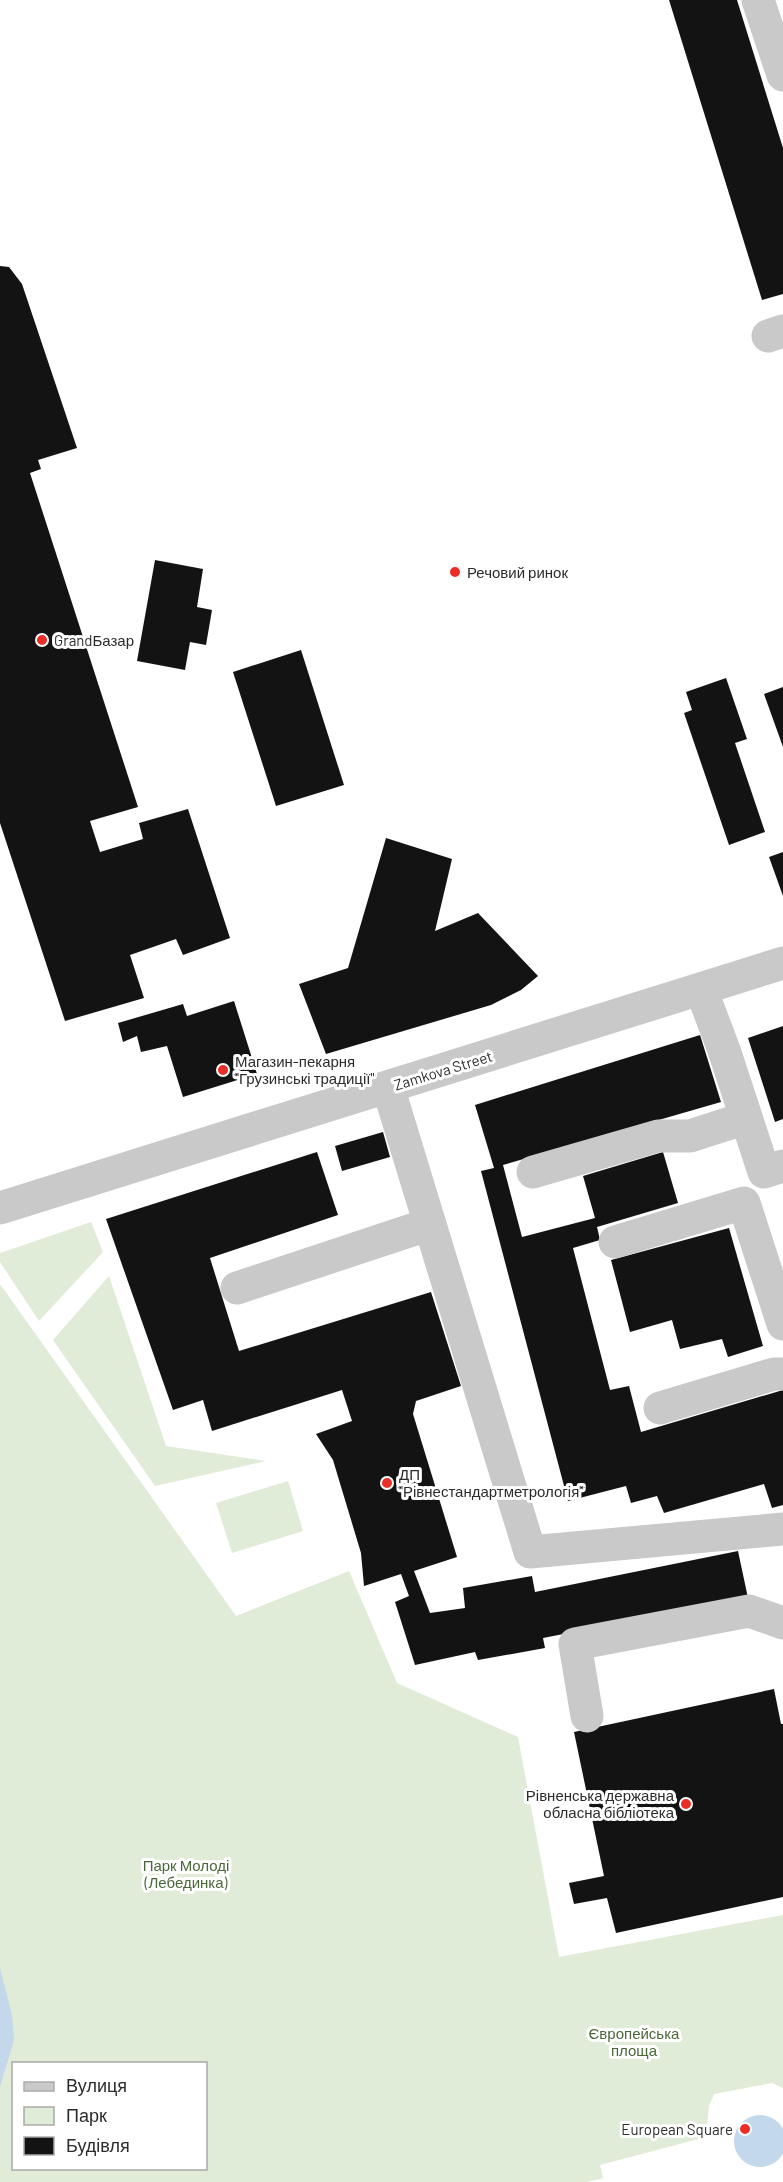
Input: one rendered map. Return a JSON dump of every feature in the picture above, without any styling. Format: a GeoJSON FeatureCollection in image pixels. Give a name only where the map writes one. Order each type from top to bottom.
{"type":"FeatureCollection","features":[{"type":"Feature","properties":{"kind":"street"},"geometry":{"type":"LineString","coordinates":[[758,0],[783,75]]}},
{"type":"Feature","properties":{"kind":"street","name":"Zamkova Street"},"geometry":{"type":"LineString","coordinates":[[0,1208],[783,963]]}},
{"type":"Feature","properties":{"kind":"street"},"geometry":{"type":"LineString","coordinates":[[701,989],[746,1118],[773,1169],[736,1180],[783,1324]]}},
{"type":"Feature","properties":{"kind":"street"},"geometry":{"type":"LineString","coordinates":[[388,1088],[530,1552],[783,1529]]}},
{"type":"Feature","properties":{"kind":"street"},"geometry":{"type":"LineString","coordinates":[[532,1172],[658,1136],[690,1136],[746,1118]]}},
{"type":"Feature","properties":{"kind":"street"},"geometry":{"type":"LineString","coordinates":[[615,1242],[744,1203]]}},
{"type":"Feature","properties":{"kind":"street"},"geometry":{"type":"LineString","coordinates":[[237,1288],[430,1224]]}},
{"type":"Feature","properties":{"kind":"street"},"geometry":{"type":"LineString","coordinates":[[660,1408],[774,1374],[783,1374]]}},
{"type":"Feature","properties":{"kind":"street"},"geometry":{"type":"LineString","coordinates":[[587,1716],[575,1644],[749,1611],[783,1623]]}},
{"type":"Feature","properties":{"kind":"green space"},"geometry":{"type":"Polygon","coordinates":[[[91,1222],[103,1252],[39,1321],[0,1262],[0,1253],[91,1222]]]}},
{"type":"Feature","properties":{"kind":"green space"},"geometry":{"type":"Polygon","coordinates":[[[109,1276],[166,1446],[266,1461],[155,1486],[53,1340],[109,1276]]]}},
{"type":"Feature","properties":{"kind":"green space","name":"Парк Молоді (Лебединка)"},"geometry":{"type":"Polygon","coordinates":[[[0,1284],[236,1616],[349,1571],[397,1683],[518,1737],[559,1957],[783,1915],[783,2088],[772,2083],[714,2094],[709,2106],[706,2137],[600,2165],[603,2178],[587,2182],[0,2182],[0,1284]]]}},
{"type":"Feature","properties":{"kind":"green space"},"geometry":{"type":"Polygon","coordinates":[[[288,1481],[303,1531],[232,1553],[216,1503],[288,1481]]]}},
{"type":"Feature","properties":{"kind":"water"},"geometry":{"type":"Polygon","coordinates":[[[0,1968],[12,2015],[14,2040],[0,2087],[0,1968]]]}},
{"type":"Feature","properties":{"kind":"water"},"geometry":{"type":"Polygon","coordinates":[[[760,2115],[770,2117],[784,2131],[784,2151],[770,2165],[760,2167],[750,2165],[736,2151],[734,2141],[736,2131],[750,2117],[760,2115]]]}},
{"type":"Feature","properties":{"kind":"building"},"geometry":{"type":"Polygon","coordinates":[[[669,0],[737,0],[783,148],[783,294],[762,300],[669,0]]]}},
{"type":"Feature","properties":{"kind":"building"},"geometry":{"type":"Polygon","coordinates":[[[0,266],[9,267],[22,284],[77,448],[38,460],[41,469],[30,473],[138,807],[90,821],[100,852],[143,839],[139,823],[188,809],[230,938],[183,955],[176,939],[130,955],[144,998],[65,1021],[0,823],[0,266]]]}},
{"type":"Feature","properties":{"kind":"building"},"geometry":{"type":"Polygon","coordinates":[[[155,560],[203,569],[197,607],[212,610],[206,645],[190,642],[185,670],[137,661],[155,560]]]}},
{"type":"Feature","properties":{"kind":"building"},"geometry":{"type":"Polygon","coordinates":[[[301,650],[344,785],[276,806],[233,672],[301,650]]]}},
{"type":"Feature","properties":{"kind":"building"},"geometry":{"type":"Polygon","coordinates":[[[726,678],[747,739],[735,743],[765,832],[729,845],[684,713],[692,710],[686,692],[726,678]]]}},
{"type":"Feature","properties":{"kind":"building"},"geometry":{"type":"Polygon","coordinates":[[[783,687],[783,747],[764,694],[783,687]]]}},
{"type":"Feature","properties":{"kind":"building"},"geometry":{"type":"Polygon","coordinates":[[[386,838],[452,859],[435,931],[478,913],[538,976],[521,990],[491,1005],[326,1054],[299,984],[348,968],[386,838]]]}},
{"type":"Feature","properties":{"kind":"building"},"geometry":{"type":"Polygon","coordinates":[[[783,852],[783,896],[769,857],[783,852]]]}},
{"type":"Feature","properties":{"kind":"building"},"geometry":{"type":"Polygon","coordinates":[[[234,1001],[257,1074],[183,1097],[167,1046],[141,1052],[137,1036],[123,1042],[118,1023],[183,1004],[187,1016],[234,1001]]]}},
{"type":"Feature","properties":{"kind":"building"},"geometry":{"type":"Polygon","coordinates":[[[783,1026],[783,1119],[775,1122],[748,1038],[783,1026]]]}},
{"type":"Feature","properties":{"kind":"building"},"geometry":{"type":"Polygon","coordinates":[[[700,1035],[721,1102],[503,1165],[522,1237],[595,1218],[583,1176],[663,1152],[678,1203],[597,1227],[600,1240],[573,1248],[610,1390],[629,1386],[641,1432],[783,1390],[783,1505],[772,1508],[764,1484],[664,1513],[657,1496],[631,1503],[626,1486],[568,1501],[481,1171],[494,1168],[475,1105],[700,1035]]]}},
{"type":"Feature","properties":{"kind":"building"},"geometry":{"type":"Polygon","coordinates":[[[383,1132],[390,1157],[342,1171],[335,1146],[383,1132]]]}},
{"type":"Feature","properties":{"kind":"building","name":"ДП \"Рівнестандартметрологія\""},"geometry":{"type":"Polygon","coordinates":[[[317,1152],[338,1215],[210,1258],[239,1351],[431,1292],[461,1386],[416,1401],[413,1414],[457,1557],[414,1571],[430,1613],[465,1608],[463,1588],[532,1576],[535,1592],[738,1551],[748,1598],[543,1638],[545,1648],[478,1660],[475,1652],[415,1665],[395,1602],[409,1596],[401,1574],[364,1586],[361,1553],[333,1460],[316,1434],[352,1421],[342,1390],[212,1431],[203,1400],[173,1410],[106,1219],[317,1152]]]}},
{"type":"Feature","properties":{"kind":"building"},"geometry":{"type":"Polygon","coordinates":[[[729,1228],[763,1346],[728,1357],[722,1339],[680,1349],[672,1320],[630,1332],[611,1260],[729,1228]]]}},
{"type":"Feature","properties":{"kind":"building","name":"Рівненська державна обласна бібліотека"},"geometry":{"type":"Polygon","coordinates":[[[774,1689],[781,1724],[783,1724],[783,1897],[616,1933],[607,1898],[574,1904],[569,1883],[604,1876],[574,1732],[774,1689]]]}},
{"type":"Feature","properties":{"kind":"place","name":"Речовий ринок"},"geometry":{"type":"Point","coordinates":[455,572]}},
{"type":"Feature","properties":{"kind":"place","name":"GrandБазар"},"geometry":{"type":"Point","coordinates":[42,640]}},
{"type":"Feature","properties":{"kind":"place","name":"Магазин-пекарня \"Грузинські традиції\""},"geometry":{"type":"Point","coordinates":[223,1070]}},
{"type":"Feature","properties":{"kind":"place","name":"ДП \"Рівнестандартметрологія\""},"geometry":{"type":"Point","coordinates":[387,1483]}},
{"type":"Feature","properties":{"kind":"place","name":"Рівненська державна обласна бібліотека"},"geometry":{"type":"Point","coordinates":[686,1804]}},
{"type":"Feature","properties":{"kind":"place","name":"European Square"},"geometry":{"type":"Point","coordinates":[745,2129]}},
{"type":"Feature","properties":{"kind":"park label","name":"Європейська площа"},"geometry":{"type":"Point","coordinates":[634,2042]}}]}
